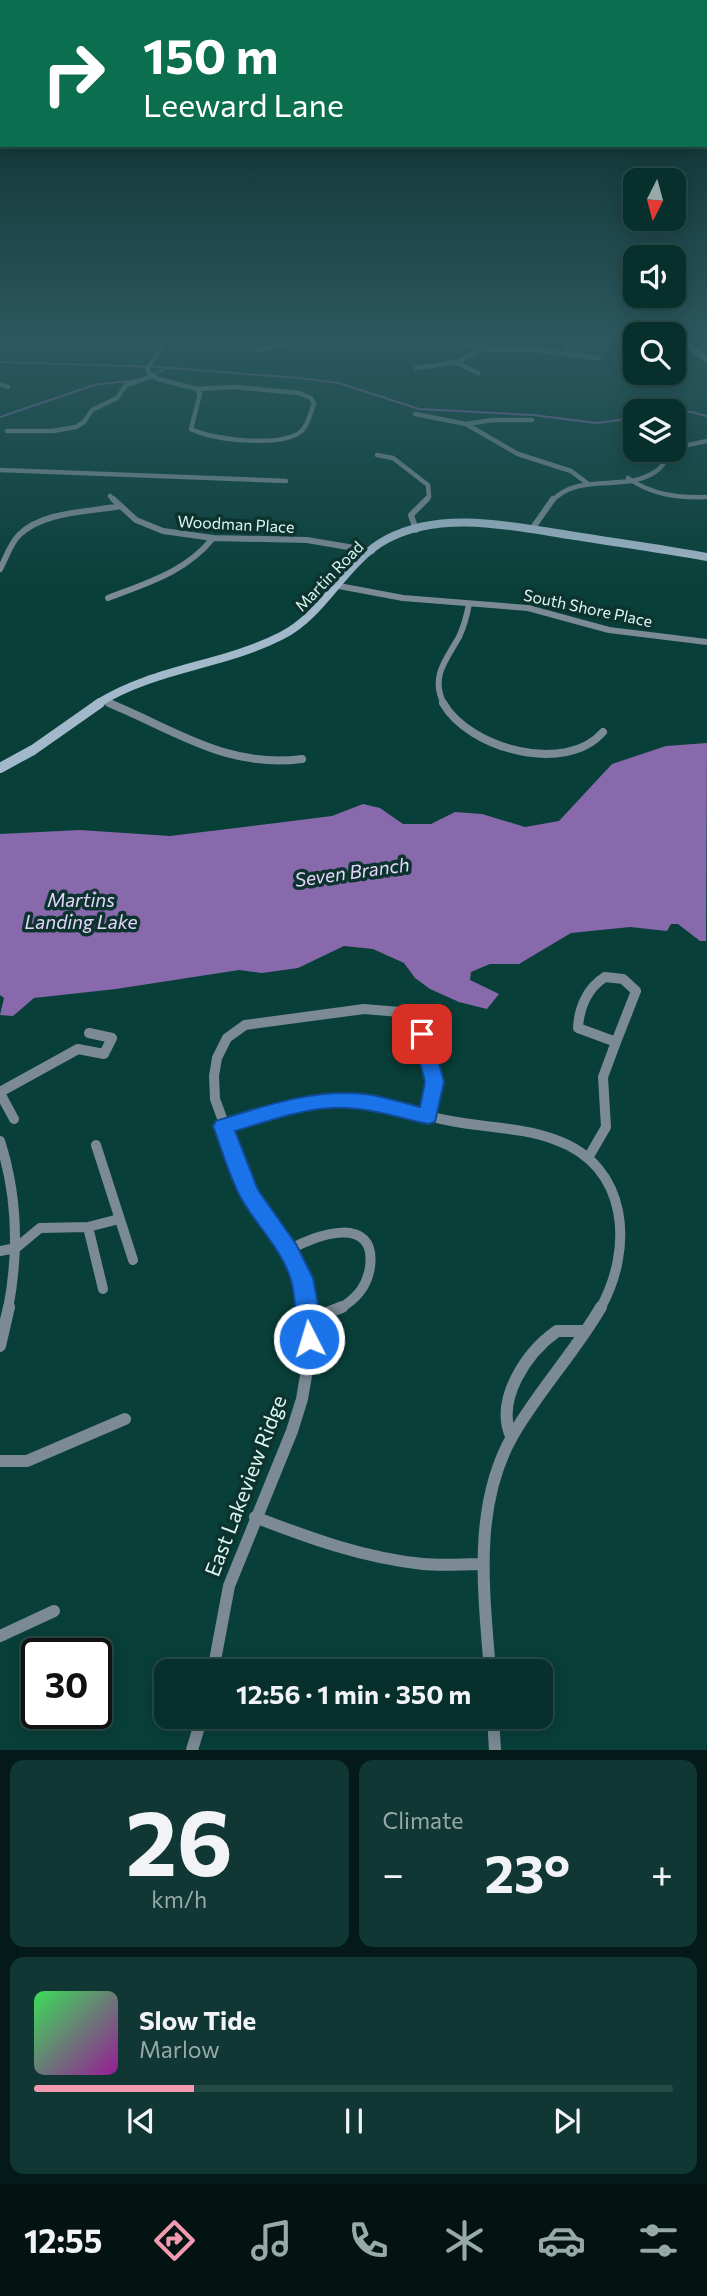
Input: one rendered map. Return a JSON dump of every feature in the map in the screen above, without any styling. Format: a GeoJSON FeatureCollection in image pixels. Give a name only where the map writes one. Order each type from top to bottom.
{"type":"FeatureCollection","features":[{"type":"Feature","properties":{"kind":"street"},"geometry":{"type":"LineString","coordinates":[[7,431],[54,431],[80,425]]}},
{"type":"Feature","properties":{"kind":"street"},"geometry":{"type":"LineString","coordinates":[[190,425],[195,432],[210,436],[272,439],[292,436],[304,429],[306,425]]}},
{"type":"Feature","properties":{"kind":"street"},"geometry":{"type":"LineString","coordinates":[[468,425],[518,454],[571,471],[587,484]]}},
{"type":"Feature","properties":{"kind":"street"},"geometry":{"type":"LineString","coordinates":[[686,446],[707,441]]}},
{"type":"Feature","properties":{"kind":"street"},"geometry":{"type":"LineString","coordinates":[[377,455],[393,458],[428,485],[429,497],[411,515],[416,530]]}},
{"type":"Feature","properties":{"kind":"street"},"geometry":{"type":"LineString","coordinates":[[532,529],[558,494],[587,484],[658,470],[664,462]]}},
{"type":"Feature","properties":{"kind":"street"},"geometry":{"type":"LineString","coordinates":[[0,470],[286,481]]}},
{"type":"Feature","properties":{"kind":"street"},"geometry":{"type":"LineString","coordinates":[[628,478],[646,489],[663,494],[707,497]]}},
{"type":"Feature","properties":{"kind":"street","name":"Woodman Place"},"geometry":{"type":"LineString","coordinates":[[110,496],[136,520],[152,528],[213,538],[307,540],[372,551]]}},
{"type":"Feature","properties":{"kind":"street"},"geometry":{"type":"LineString","coordinates":[[0,569],[16,538],[27,528],[48,520],[121,506]]}},
{"type":"Feature","properties":{"kind":"street","name":"Martin Road"},"geometry":{"type":"LineString","coordinates":[[0,768],[36,749],[103,699],[155,675],[241,653],[276,640],[304,622],[372,551],[387,539],[416,530],[476,524],[532,529],[642,544],[707,557]]}},
{"type":"Feature","properties":{"kind":"street"},"geometry":{"type":"LineString","coordinates":[[108,598],[186,565],[202,552],[213,538]]}},
{"type":"Feature","properties":{"kind":"street","name":"South Shore Place"},"geometry":{"type":"LineString","coordinates":[[339,586],[403,598],[528,608],[610,630],[707,642]]}},
{"type":"Feature","properties":{"kind":"street"},"geometry":{"type":"LineString","coordinates":[[468,604],[462,630],[442,663],[437,685],[444,705],[468,731],[498,746],[552,752],[589,746],[597,742],[603,732]]}},
{"type":"Feature","properties":{"kind":"street"},"geometry":{"type":"LineString","coordinates":[[103,699],[221,754],[277,763],[303,759]]}},
{"type":"Feature","properties":{"kind":"street"},"geometry":{"type":"LineString","coordinates":[[587,1158],[606,1127],[603,1077],[617,1042],[636,991],[624,979],[606,977],[593,987],[578,1015],[578,1028],[617,1042]]}},
{"type":"Feature","properties":{"kind":"street","name":"East Lakeview Ridge"},"geometry":{"type":"LineString","coordinates":[[215,1659],[229,1586],[292,1431],[303,1399],[309,1358],[309,1320],[302,1278],[289,1250],[250,1194],[215,1099],[214,1076],[223,1044],[233,1031],[261,1021],[364,1009],[400,1012],[419,1027],[434,1082],[428,1117]]}},
{"type":"Feature","properties":{"kind":"street"},"geometry":{"type":"LineString","coordinates":[[14,1119],[0,1093],[78,1049],[104,1054],[112,1038],[89,1033]]}},
{"type":"Feature","properties":{"kind":"street"},"geometry":{"type":"LineString","coordinates":[[223,1126],[297,1105],[332,1101],[372,1103],[458,1123],[540,1133],[564,1142],[587,1158],[611,1189],[622,1235],[620,1261],[614,1285],[603,1307],[544,1386],[511,1436],[489,1496],[483,1564],[489,1659]]}},
{"type":"Feature","properties":{"kind":"street"},"geometry":{"type":"LineString","coordinates":[[0,1141],[3,1160],[14,1192],[16,1248],[15,1276],[0,1346]]}},
{"type":"Feature","properties":{"kind":"street"},"geometry":{"type":"LineString","coordinates":[[96,1145],[133,1261]]}},
{"type":"Feature","properties":{"kind":"street"},"geometry":{"type":"LineString","coordinates":[[0,1251],[16,1248],[40,1228],[88,1227],[119,1219]]}},
{"type":"Feature","properties":{"kind":"street"},"geometry":{"type":"LineString","coordinates":[[88,1227],[103,1289]]}},
{"type":"Feature","properties":{"kind":"street"},"geometry":{"type":"LineString","coordinates":[[289,1250],[312,1238],[345,1232],[360,1236],[370,1247],[365,1283],[357,1298],[340,1311],[309,1320]]}},
{"type":"Feature","properties":{"kind":"street"},"geometry":{"type":"LineString","coordinates":[[511,1436],[506,1422],[506,1407],[530,1359],[557,1332],[569,1328],[584,1331]]}},
{"type":"Feature","properties":{"kind":"street"},"geometry":{"type":"LineString","coordinates":[[0,1461],[27,1461],[125,1419]]}},
{"type":"Feature","properties":{"kind":"street"},"geometry":{"type":"LineString","coordinates":[[255,1517],[309,1539],[365,1556],[424,1564],[483,1564]]}},
{"type":"Feature","properties":{"kind":"street"},"geometry":{"type":"LineString","coordinates":[[0,1636],[54,1611]]}},
{"type":"Feature","properties":{"kind":"street"},"geometry":{"type":"LineString","coordinates":[[187,1750],[197,1729]]}},
{"type":"Feature","properties":{"kind":"street"},"geometry":{"type":"LineString","coordinates":[[192,1750],[198,1729]]}},
{"type":"Feature","properties":{"kind":"street"},"geometry":{"type":"LineString","coordinates":[[494,1729],[495,1750]]}},
{"type":"Feature","properties":{"kind":"water","name":"Martins Landing Lake"},"geometry":{"type":"Polygon","coordinates":[[[707,743],[706,941],[700,941],[678,924],[671,924],[667,931],[630,927],[571,933],[519,964],[490,964],[471,972],[470,980],[499,994],[487,1009],[459,1002],[430,989],[415,978],[404,963],[373,949],[344,946],[298,968],[262,973],[239,970],[116,989],[34,998],[13,1016],[0,1015],[4,998],[0,995],[0,834],[80,830],[170,836],[332,816],[363,804],[380,808],[403,824],[431,824],[455,812],[482,814],[525,827],[559,821],[612,764],[666,746],[707,743]]]}},
{"type":"Feature","properties":{"kind":"route"},"geometry":{"type":"LineString","coordinates":[[309,1339],[309,1320],[302,1278],[289,1250],[250,1194],[223,1126],[297,1105],[332,1101],[372,1103],[428,1117],[434,1095],[434,1082],[422,1034]]}},
{"type":"Feature","properties":{"kind":"water label","name":"Seven Branch"},"geometry":{"type":"Point","coordinates":[352,872]}}]}
